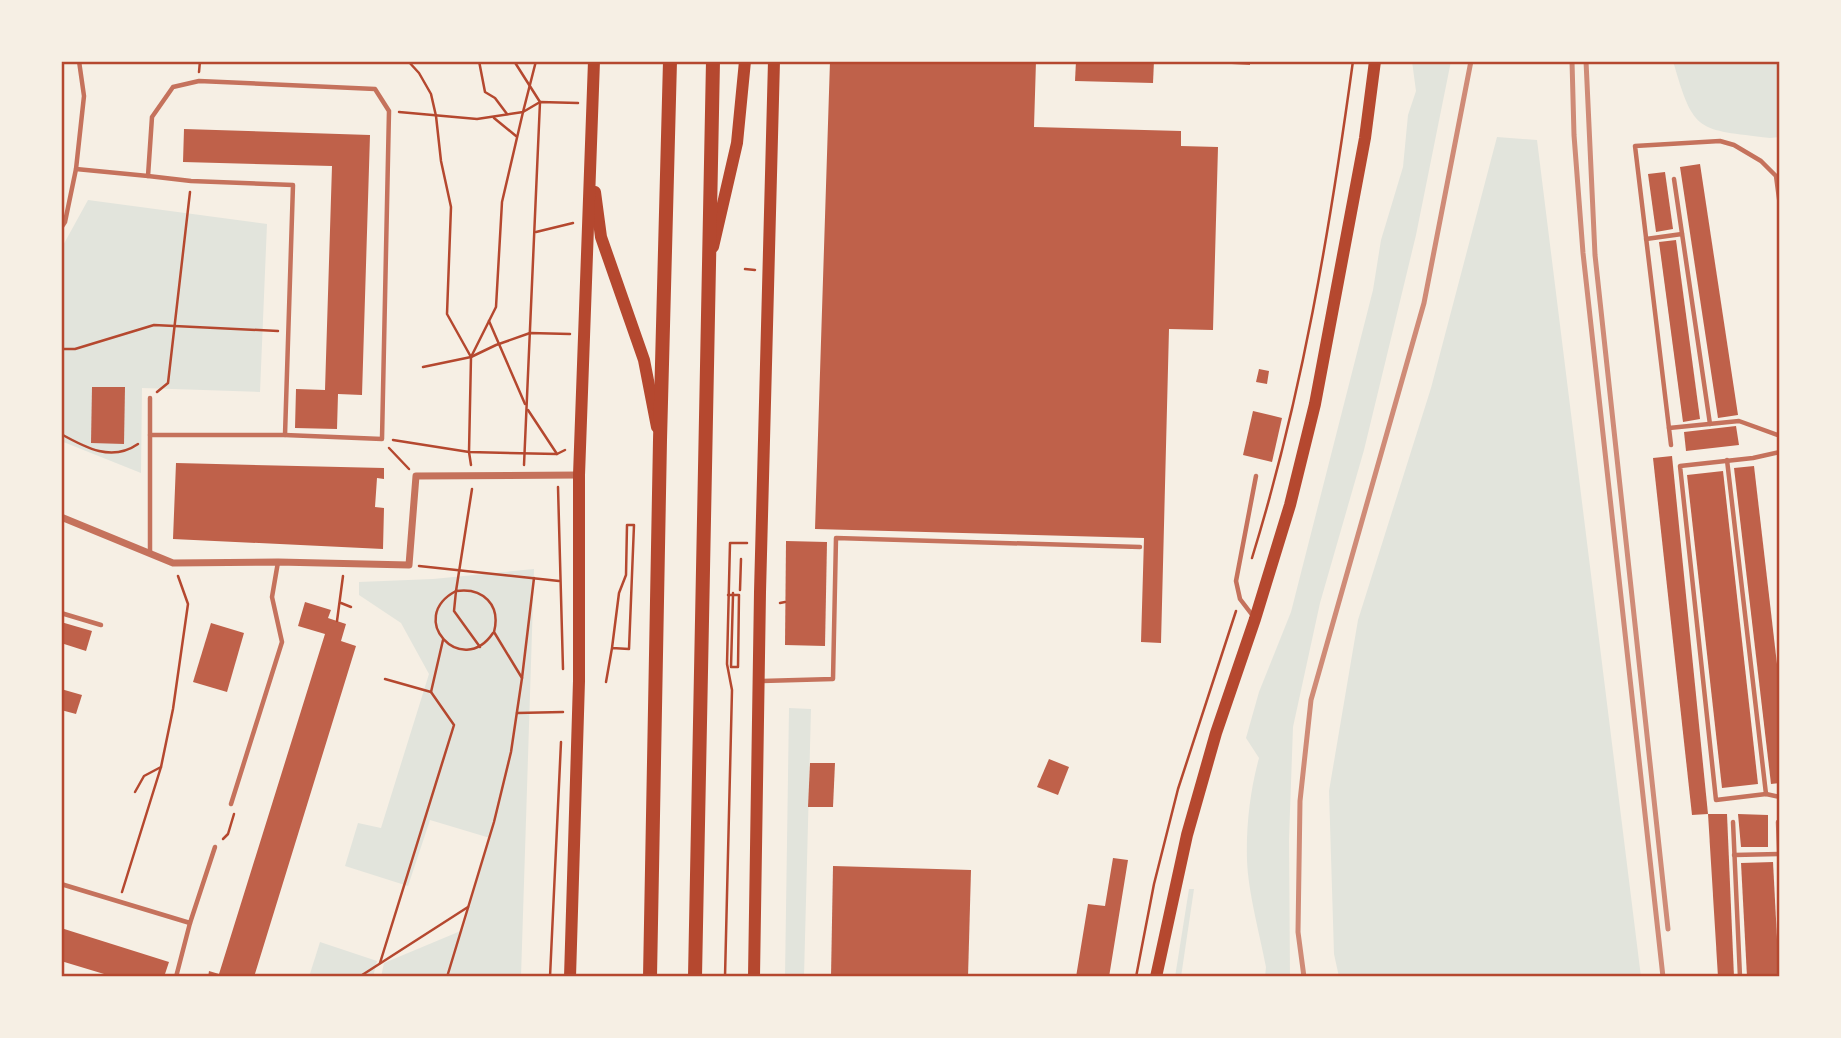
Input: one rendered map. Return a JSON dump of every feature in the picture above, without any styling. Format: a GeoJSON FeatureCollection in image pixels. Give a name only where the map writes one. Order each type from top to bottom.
{"type":"FeatureCollection","features":[{"type":"Feature","properties":{"kind":"main road"},"geometry":{"type":"LineString","coordinates":[[570,977],[579,681],[579,475],[594,61]]}},
{"type":"Feature","properties":{"kind":"main road"},"geometry":{"type":"LineString","coordinates":[[650,977],[670,61]]}},
{"type":"Feature","properties":{"kind":"main road"},"geometry":{"type":"LineString","coordinates":[[695,977],[713,61]]}},
{"type":"Feature","properties":{"kind":"main road"},"geometry":{"type":"LineString","coordinates":[[709,264],[737,143],[745,61]]}},
{"type":"Feature","properties":{"kind":"main road"},"geometry":{"type":"LineString","coordinates":[[754,977],[758,681],[774,61]]}},
{"type":"Feature","properties":{"kind":"main road"},"geometry":{"type":"LineString","coordinates":[[1156,977],[1190,822],[1290,505],[1315,404],[1366,138],[1375,61]]}},
{"type":"Feature","properties":{"kind":"main road"},"geometry":{"type":"LineString","coordinates":[[590,160],[601,237],[644,360],[660,440]]}},
{"type":"Feature","properties":{"kind":"street"},"geometry":{"type":"LineString","coordinates":[[61,517],[173,563],[409,565],[416,476],[579,475]]}},
{"type":"Feature","properties":{"kind":"lane"},"geometry":{"type":"LineString","coordinates":[[61,228],[76,169],[84,96],[79,61]]}},
{"type":"Feature","properties":{"kind":"lane"},"geometry":{"type":"LineString","coordinates":[[148,176],[152,117],[173,87],[199,81],[375,89],[389,111],[382,439],[285,435],[150,435]]}},
{"type":"Feature","properties":{"kind":"lane"},"geometry":{"type":"LineString","coordinates":[[1671,444],[1635,146],[1720,141],[1734,145],[1761,161],[1776,176],[1780,206]]}},
{"type":"Feature","properties":{"kind":"lane"},"geometry":{"type":"LineString","coordinates":[[76,169],[191,181],[293,185],[285,435]]}},
{"type":"Feature","properties":{"kind":"lane"},"geometry":{"type":"LineString","coordinates":[[1674,179],[1710,424]]}},
{"type":"Feature","properties":{"kind":"lane"},"geometry":{"type":"LineString","coordinates":[[1646,239],[1682,234]]}},
{"type":"Feature","properties":{"kind":"lane"},"geometry":{"type":"LineString","coordinates":[[150,398],[150,553]]}},
{"type":"Feature","properties":{"kind":"lane"},"geometry":{"type":"LineString","coordinates":[[1669,428],[1738,421],[1780,436]]}},
{"type":"Feature","properties":{"kind":"lane"},"geometry":{"type":"LineString","coordinates":[[1780,452],[1680,466],[1716,800],[1766,794],[1780,797]]}},
{"type":"Feature","properties":{"kind":"lane"},"geometry":{"type":"LineString","coordinates":[[1727,460],[1766,794]]}},
{"type":"Feature","properties":{"kind":"lane"},"geometry":{"type":"LineString","coordinates":[[1255,619],[1240,599],[1236,581],[1256,476]]}},
{"type":"Feature","properties":{"kind":"lane"},"geometry":{"type":"LineString","coordinates":[[758,681],[833,679],[836,538],[1140,547]]}},
{"type":"Feature","properties":{"kind":"lane"},"geometry":{"type":"LineString","coordinates":[[231,804],[282,642],[272,597],[278,562]]}},
{"type":"Feature","properties":{"kind":"lane"},"geometry":{"type":"LineString","coordinates":[[61,613],[101,625]]}},
{"type":"Feature","properties":{"kind":"lane"},"geometry":{"type":"LineString","coordinates":[[1732,822],[1740,977]]}},
{"type":"Feature","properties":{"kind":"lane"},"geometry":{"type":"LineString","coordinates":[[1777,822],[1780,878]]}},
{"type":"Feature","properties":{"kind":"lane"},"geometry":{"type":"LineString","coordinates":[[177,977],[190,923],[215,847]]}},
{"type":"Feature","properties":{"kind":"lane"},"geometry":{"type":"LineString","coordinates":[[1734,855],[1779,853]]}},
{"type":"Feature","properties":{"kind":"lane"},"geometry":{"type":"LineString","coordinates":[[61,884],[190,923]]}},
{"type":"Feature","properties":{"kind":"path"},"geometry":{"type":"LineString","coordinates":[[408,61],[419,73],[431,94],[436,116],[441,161],[452,207],[447,314],[471,357]]}},
{"type":"Feature","properties":{"kind":"path"},"geometry":{"type":"LineString","coordinates":[[479,61],[485,92],[495,98],[507,114]]}},
{"type":"Feature","properties":{"kind":"path"},"geometry":{"type":"LineString","coordinates":[[514,61],[540,102],[523,475]]}},
{"type":"Feature","properties":{"kind":"path"},"geometry":{"type":"LineString","coordinates":[[480,647],[454,611],[474,475],[469,452],[471,357],[496,307],[502,202],[536,61]]}},
{"type":"Feature","properties":{"kind":"path"},"geometry":{"type":"LineString","coordinates":[[389,111],[477,119],[523,112],[540,102],[579,103]]}},
{"type":"Feature","properties":{"kind":"path"},"geometry":{"type":"LineString","coordinates":[[492,116],[516,136]]}},
{"type":"Feature","properties":{"kind":"path"},"geometry":{"type":"LineString","coordinates":[[150,398],[168,383],[191,181]]}},
{"type":"Feature","properties":{"kind":"path"},"geometry":{"type":"LineString","coordinates":[[536,232],[575,223]]}},
{"type":"Feature","properties":{"kind":"path"},"geometry":{"type":"LineString","coordinates":[[489,321],[501,343],[526,407],[557,454]]}},
{"type":"Feature","properties":{"kind":"path"},"geometry":{"type":"LineString","coordinates":[[61,349],[75,349],[154,325],[288,332]]}},
{"type":"Feature","properties":{"kind":"path"},"geometry":{"type":"LineString","coordinates":[[423,367],[471,357],[530,333],[570,334]]}},
{"type":"Feature","properties":{"kind":"path"},"geometry":{"type":"LineString","coordinates":[[61,434],[90,450],[126,452],[150,435]]}},
{"type":"Feature","properties":{"kind":"path"},"geometry":{"type":"LineString","coordinates":[[382,439],[469,452],[557,454],[565,450]]}},
{"type":"Feature","properties":{"kind":"path"},"geometry":{"type":"LineString","coordinates":[[394,455],[416,476]]}},
{"type":"Feature","properties":{"kind":"path"},"geometry":{"type":"LineString","coordinates":[[606,682],[618,593],[626,575],[627,525],[634,525],[629,649],[612,648]]}},
{"type":"Feature","properties":{"kind":"path"},"geometry":{"type":"LineString","coordinates":[[732,595],[739,595],[738,667],[731,667],[730,543],[747,543]]}},
{"type":"Feature","properties":{"kind":"path"},"geometry":{"type":"LineString","coordinates":[[740,590],[741,559]]}},
{"type":"Feature","properties":{"kind":"path"},"geometry":{"type":"LineString","coordinates":[[409,565],[560,581],[563,680]]}},
{"type":"Feature","properties":{"kind":"path"},"geometry":{"type":"LineString","coordinates":[[337,621],[344,573]]}},
{"type":"Feature","properties":{"kind":"path"},"geometry":{"type":"LineString","coordinates":[[447,977],[494,822],[511,752],[534,578]]}},
{"type":"Feature","properties":{"kind":"path"},"geometry":{"type":"LineString","coordinates":[[120,901],[161,768],[173,709],[188,604],[181,583]]}},
{"type":"Feature","properties":{"kind":"path"},"geometry":{"type":"LineString","coordinates":[[456,591],[476,591],[492,603],[497,623],[494,632],[480,647],[461,650],[443,640],[438,632],[437,612],[441,603],[456,591]]}},
{"type":"Feature","properties":{"kind":"path"},"geometry":{"type":"LineString","coordinates":[[724,977],[732,690],[727,664],[732,595]]}},
{"type":"Feature","properties":{"kind":"path"},"geometry":{"type":"LineString","coordinates":[[780,603],[785,602]]}},
{"type":"Feature","properties":{"kind":"path"},"geometry":{"type":"LineString","coordinates":[[341,603],[351,607]]}},
{"type":"Feature","properties":{"kind":"path"},"geometry":{"type":"LineString","coordinates":[[494,632],[522,678]]}},
{"type":"Feature","properties":{"kind":"path"},"geometry":{"type":"LineString","coordinates":[[431,692],[443,640]]}},
{"type":"Feature","properties":{"kind":"path"},"geometry":{"type":"LineString","coordinates":[[380,963],[454,725],[431,692],[385,679]]}},
{"type":"Feature","properties":{"kind":"path"},"geometry":{"type":"LineString","coordinates":[[517,713],[562,712],[563,701]]}},
{"type":"Feature","properties":{"kind":"path"},"geometry":{"type":"LineString","coordinates":[[550,977],[561,740]]}},
{"type":"Feature","properties":{"kind":"path"},"geometry":{"type":"LineString","coordinates":[[135,792],[144,776],[161,768]]}},
{"type":"Feature","properties":{"kind":"path"},"geometry":{"type":"LineString","coordinates":[[228,834],[234,814]]}},
{"type":"Feature","properties":{"kind":"path"},"geometry":{"type":"LineString","coordinates":[[359,977],[470,905]]}},
{"type":"Feature","properties":{"kind":"shaded area"},"geometry":{"type":"Polygon","coordinates":[[[1412,61],[1451,61],[1416,235],[1364,450],[1320,603],[1293,727],[1289,839],[1290,977],[1265,977],[1266,967],[1247,860],[1249,809],[1259,758],[1246,738],[1259,692],[1291,612],[1373,290],[1381,240],[1403,167],[1408,115],[1416,91],[1412,61]]]}},
{"type":"Feature","properties":{"kind":"shaded area"},"geometry":{"type":"Polygon","coordinates":[[[1673,61],[1780,61],[1780,137],[1727,132],[1702,124],[1687,103],[1673,61]]]}},
{"type":"Feature","properties":{"kind":"shaded area"},"geometry":{"type":"Polygon","coordinates":[[[1497,137],[1537,140],[1641,977],[1339,977],[1334,954],[1329,791],[1358,620],[1431,388],[1497,137]]]}},
{"type":"Feature","properties":{"kind":"shaded area"},"geometry":{"type":"Polygon","coordinates":[[[88,200],[267,224],[260,392],[142,388],[141,473],[61,441],[61,249],[88,200]]]}},
{"type":"Feature","properties":{"kind":"shaded area"},"geometry":{"type":"Polygon","coordinates":[[[534,569],[521,977],[381,977],[384,963],[463,930],[490,838],[430,820],[408,886],[345,866],[358,823],[381,828],[429,674],[401,623],[359,595],[359,582],[433,579],[534,569]]]}},
{"type":"Feature","properties":{"kind":"shaded area"},"geometry":{"type":"Polygon","coordinates":[[[789,708],[811,709],[804,977],[785,977],[789,708]]]}},
{"type":"Feature","properties":{"kind":"shaded area"},"geometry":{"type":"Polygon","coordinates":[[[1189,889],[1194,889],[1181,977],[1175,977],[1189,889]]]}},
{"type":"Feature","properties":{"kind":"shaded area"},"geometry":{"type":"Polygon","coordinates":[[[320,942],[377,961],[373,977],[309,977],[320,942]]]}},
{"type":"Feature","properties":{"kind":"building"},"geometry":{"type":"Polygon","coordinates":[[[830,61],[1036,61],[1034,127],[1181,131],[1181,146],[1218,147],[1213,330],[1169,329],[1161,643],[1141,642],[1144,538],[815,529],[830,61]]]}},
{"type":"Feature","properties":{"kind":"building"},"geometry":{"type":"Polygon","coordinates":[[[1076,61],[1154,61],[1153,83],[1075,81],[1076,61]]]}},
{"type":"Feature","properties":{"kind":"building"},"geometry":{"type":"Polygon","coordinates":[[[1250,61],[1250,65],[1213,63],[1250,61]]]}},
{"type":"Feature","properties":{"kind":"building"},"geometry":{"type":"Polygon","coordinates":[[[184,129],[370,135],[362,395],[338,394],[337,429],[295,428],[296,389],[325,390],[332,166],[183,162],[184,129]]]}},
{"type":"Feature","properties":{"kind":"building"},"geometry":{"type":"Polygon","coordinates":[[[1700,164],[1738,415],[1718,418],[1680,167],[1700,164]]]}},
{"type":"Feature","properties":{"kind":"building"},"geometry":{"type":"Polygon","coordinates":[[[1665,172],[1673,229],[1656,232],[1648,174],[1665,172]]]}},
{"type":"Feature","properties":{"kind":"building"},"geometry":{"type":"Polygon","coordinates":[[[1676,240],[1700,419],[1683,422],[1659,242],[1676,240]]]}},
{"type":"Feature","properties":{"kind":"building"},"geometry":{"type":"Polygon","coordinates":[[[1259,369],[1269,371],[1267,384],[1256,382],[1259,369]]]}},
{"type":"Feature","properties":{"kind":"building"},"geometry":{"type":"Polygon","coordinates":[[[92,387],[125,387],[124,444],[91,443],[92,387]]]}},
{"type":"Feature","properties":{"kind":"building"},"geometry":{"type":"Polygon","coordinates":[[[1253,411],[1282,418],[1272,462],[1243,455],[1253,411]]]}},
{"type":"Feature","properties":{"kind":"building"},"geometry":{"type":"Polygon","coordinates":[[[1736,426],[1739,445],[1686,451],[1684,432],[1736,426]]]}},
{"type":"Feature","properties":{"kind":"building"},"geometry":{"type":"Polygon","coordinates":[[[1672,456],[1708,814],[1692,815],[1653,458],[1672,456]]]}},
{"type":"Feature","properties":{"kind":"building"},"geometry":{"type":"Polygon","coordinates":[[[176,463],[384,468],[384,479],[377,478],[375,507],[384,508],[383,549],[173,539],[176,463]]]}},
{"type":"Feature","properties":{"kind":"building"},"geometry":{"type":"Polygon","coordinates":[[[1754,466],[1780,690],[1780,783],[1771,784],[1734,468],[1754,466]]]}},
{"type":"Feature","properties":{"kind":"building"},"geometry":{"type":"Polygon","coordinates":[[[1723,471],[1758,784],[1722,788],[1687,475],[1723,471]]]}},
{"type":"Feature","properties":{"kind":"building"},"geometry":{"type":"Polygon","coordinates":[[[786,541],[827,542],[825,646],[785,645],[786,541]]]}},
{"type":"Feature","properties":{"kind":"building"},"geometry":{"type":"Polygon","coordinates":[[[305,602],[331,610],[328,618],[346,624],[341,641],[356,646],[254,977],[208,977],[209,971],[219,974],[325,634],[298,626],[305,602]]]}},
{"type":"Feature","properties":{"kind":"building"},"geometry":{"type":"Polygon","coordinates":[[[61,622],[92,631],[86,651],[61,643],[61,622]]]}},
{"type":"Feature","properties":{"kind":"building"},"geometry":{"type":"Polygon","coordinates":[[[211,623],[244,633],[227,692],[193,682],[211,623]]]}},
{"type":"Feature","properties":{"kind":"building"},"geometry":{"type":"Polygon","coordinates":[[[61,689],[82,695],[76,714],[61,710],[61,689]]]}},
{"type":"Feature","properties":{"kind":"building"},"geometry":{"type":"Polygon","coordinates":[[[1049,759],[1069,767],[1058,795],[1037,787],[1049,759]]]}},
{"type":"Feature","properties":{"kind":"building"},"geometry":{"type":"Polygon","coordinates":[[[810,763],[835,763],[833,807],[808,807],[810,763]]]}},
{"type":"Feature","properties":{"kind":"building"},"geometry":{"type":"Polygon","coordinates":[[[1708,814],[1727,814],[1734,977],[1718,977],[1708,814]]]}},
{"type":"Feature","properties":{"kind":"building"},"geometry":{"type":"Polygon","coordinates":[[[1738,814],[1768,815],[1768,847],[1741,847],[1738,814]]]}},
{"type":"Feature","properties":{"kind":"building"},"geometry":{"type":"Polygon","coordinates":[[[1113,858],[1128,860],[1109,977],[1076,977],[1088,904],[1105,906],[1113,858]]]}},
{"type":"Feature","properties":{"kind":"building"},"geometry":{"type":"Polygon","coordinates":[[[1773,862],[1779,977],[1747,977],[1741,863],[1773,862]]]}},
{"type":"Feature","properties":{"kind":"building"},"geometry":{"type":"Polygon","coordinates":[[[833,866],[971,870],[968,977],[831,977],[833,866]]]}},
{"type":"Feature","properties":{"kind":"building"},"geometry":{"type":"Polygon","coordinates":[[[61,928],[169,962],[164,977],[114,977],[61,961],[61,928]]]}},
{"type":"Feature","properties":{"kind":"railway"},"geometry":{"type":"LineString","coordinates":[[1304,977],[1298,932],[1300,801],[1311,700],[1424,303],[1471,61]]}},
{"type":"Feature","properties":{"kind":"railway"},"geometry":{"type":"LineString","coordinates":[[1572,61],[1574,135],[1583,253],[1663,977]]}},
{"type":"Feature","properties":{"kind":"railway"},"geometry":{"type":"LineString","coordinates":[[1586,61],[1595,255],[1668,929]]}}]}
